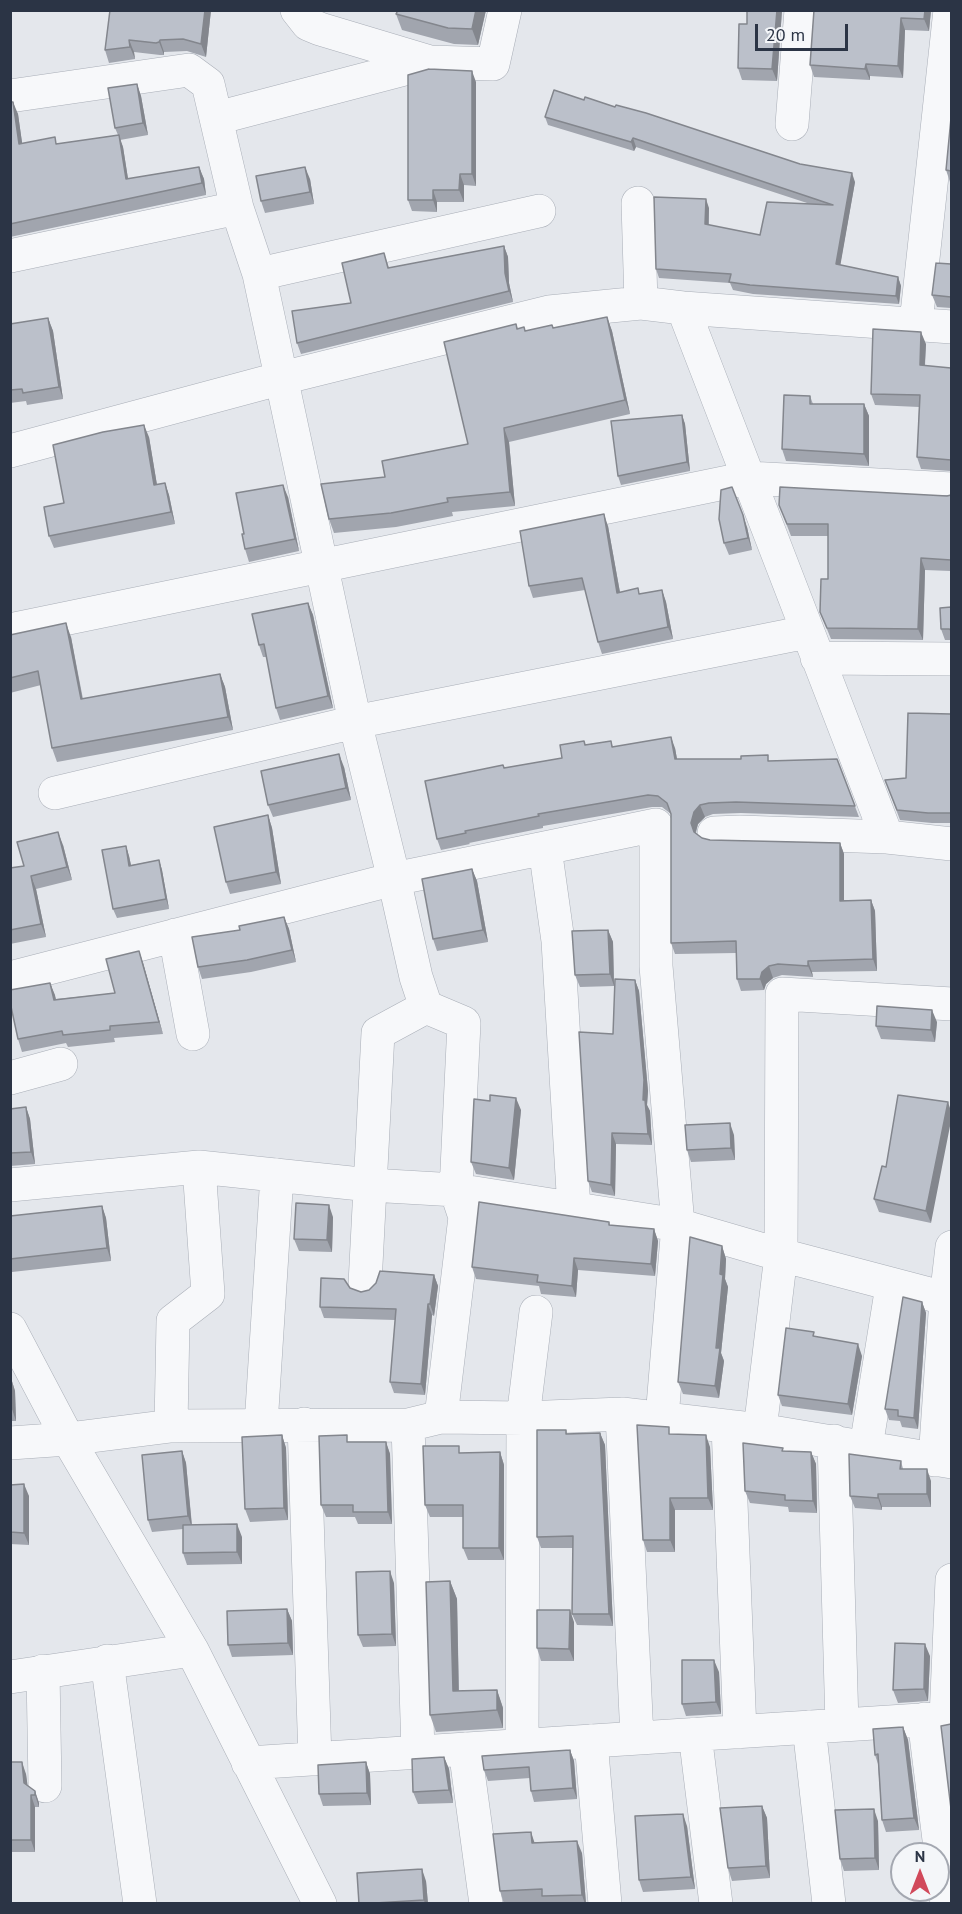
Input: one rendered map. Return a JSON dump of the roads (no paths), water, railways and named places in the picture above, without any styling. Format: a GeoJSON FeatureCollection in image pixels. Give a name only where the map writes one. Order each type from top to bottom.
{"type":"FeatureCollection","features":[{"type":"Feature","properties":{"kind":"street"},"geometry":{"type":"LineString","coordinates":[[297,10],[308,24],[320,29],[431,62],[493,64],[504,10]]}},
{"type":"Feature","properties":{"kind":"street"},"geometry":{"type":"LineString","coordinates":[[792,124],[801,10]]}},
{"type":"Feature","properties":{"kind":"street"},"geometry":{"type":"LineString","coordinates":[[916,323],[950,10]]}},
{"type":"Feature","properties":{"kind":"street"},"geometry":{"type":"LineString","coordinates":[[217,118],[431,62]]}},
{"type":"Feature","properties":{"kind":"street"},"geometry":{"type":"LineString","coordinates":[[10,96],[189,70],[208,84],[237,208],[259,274],[355,722],[416,977],[426,1007],[464,1023],[456,1190],[465,1217],[441,1417]]}},
{"type":"Feature","properties":{"kind":"street"},"geometry":{"type":"LineString","coordinates":[[638,203],[641,303]]}},
{"type":"Feature","properties":{"kind":"street"},"geometry":{"type":"LineString","coordinates":[[10,256],[237,208]]}},
{"type":"Feature","properties":{"kind":"street"},"geometry":{"type":"LineString","coordinates":[[259,274],[539,211]]}},
{"type":"Feature","properties":{"kind":"street"},"geometry":{"type":"LineString","coordinates":[[10,451],[282,378],[549,312],[641,303],[682,309],[951,327]]}},
{"type":"Feature","properties":{"kind":"street"},"geometry":{"type":"LineString","coordinates":[[682,309],[887,837]]}},
{"type":"Feature","properties":{"kind":"street"},"geometry":{"type":"LineString","coordinates":[[10,630],[748,478],[951,489]]}},
{"type":"Feature","properties":{"kind":"street"},"geometry":{"type":"LineString","coordinates":[[55,792],[355,722],[812,645],[951,659]]}},
{"type":"Feature","properties":{"kind":"street"},"geometry":{"type":"LineString","coordinates":[[10,978],[394,879],[656,825],[656,966],[678,1226],[662,1418]]}},
{"type":"Feature","properties":{"kind":"street"},"geometry":{"type":"LineString","coordinates":[[714,833],[887,837],[951,844]]}},
{"type":"Feature","properties":{"kind":"street"},"geometry":{"type":"LineString","coordinates":[[545,848],[558,941],[574,1209]]}},
{"type":"Feature","properties":{"kind":"street"},"geometry":{"type":"LineString","coordinates":[[175,935],[193,1034]]}},
{"type":"Feature","properties":{"kind":"street"},"geometry":{"type":"LineString","coordinates":[[760,1430],[780,1255],[782,994],[951,1004]]}},
{"type":"Feature","properties":{"kind":"street"},"geometry":{"type":"LineString","coordinates":[[365,1284],[378,1033],[426,1007]]}},
{"type":"Feature","properties":{"kind":"street"},"geometry":{"type":"LineString","coordinates":[[10,1078],[61,1064]]}},
{"type":"Feature","properties":{"kind":"street"},"geometry":{"type":"LineString","coordinates":[[171,1426],[173,1321],[208,1294],[199,1167]]}},
{"type":"Feature","properties":{"kind":"street"},"geometry":{"type":"LineString","coordinates":[[10,1185],[199,1167],[370,1185],[456,1190],[678,1226],[949,1300]]}},
{"type":"Feature","properties":{"kind":"street"},"geometry":{"type":"LineString","coordinates":[[261,1425],[277,1175]]}},
{"type":"Feature","properties":{"kind":"street"},"geometry":{"type":"LineString","coordinates":[[10,1443],[171,1426],[408,1425],[441,1417],[523,1418],[622,1414],[760,1430],[943,1461],[951,1247]]}},
{"type":"Feature","properties":{"kind":"street"},"geometry":{"type":"LineString","coordinates":[[842,1725],[850,1444],[892,1286]]}},
{"type":"Feature","properties":{"kind":"street"},"geometry":{"type":"LineString","coordinates":[[522,1746],[523,1418],[536,1312]]}},
{"type":"Feature","properties":{"kind":"street"},"geometry":{"type":"LineString","coordinates":[[10,1329],[68,1438],[192,1650],[320,1904]]}},
{"type":"Feature","properties":{"kind":"street"},"geometry":{"type":"LineString","coordinates":[[622,1414],[637,1738]]}},
{"type":"Feature","properties":{"kind":"street"},"geometry":{"type":"LineString","coordinates":[[304,1424],[315,1759]]}},
{"type":"Feature","properties":{"kind":"street"},"geometry":{"type":"LineString","coordinates":[[408,1425],[418,1752]]}},
{"type":"Feature","properties":{"kind":"street"},"geometry":{"type":"LineString","coordinates":[[728,1426],[740,1732]]}},
{"type":"Feature","properties":{"kind":"street"},"geometry":{"type":"LineString","coordinates":[[947,1904],[940,1718],[951,1580]]}},
{"type":"Feature","properties":{"kind":"street"},"geometry":{"type":"LineString","coordinates":[[10,1677],[192,1650]]}},
{"type":"Feature","properties":{"kind":"street"},"geometry":{"type":"LineString","coordinates":[[107,1662],[140,1904]]}},
{"type":"Feature","properties":{"kind":"street"},"geometry":{"type":"LineString","coordinates":[[43,1671],[45,1786]]}},
{"type":"Feature","properties":{"kind":"street"},"geometry":{"type":"LineString","coordinates":[[248,1763],[940,1718]]}},
{"type":"Feature","properties":{"kind":"street"},"geometry":{"type":"LineString","coordinates":[[809,1727],[830,1904]]}},
{"type":"Feature","properties":{"kind":"street"},"geometry":{"type":"LineString","coordinates":[[695,1734],[716,1904]]}},
{"type":"Feature","properties":{"kind":"street"},"geometry":{"type":"LineString","coordinates":[[591,1741],[605,1904]]}},
{"type":"Feature","properties":{"kind":"street"},"geometry":{"type":"LineString","coordinates":[[465,1749],[486,1904]]}}]}
